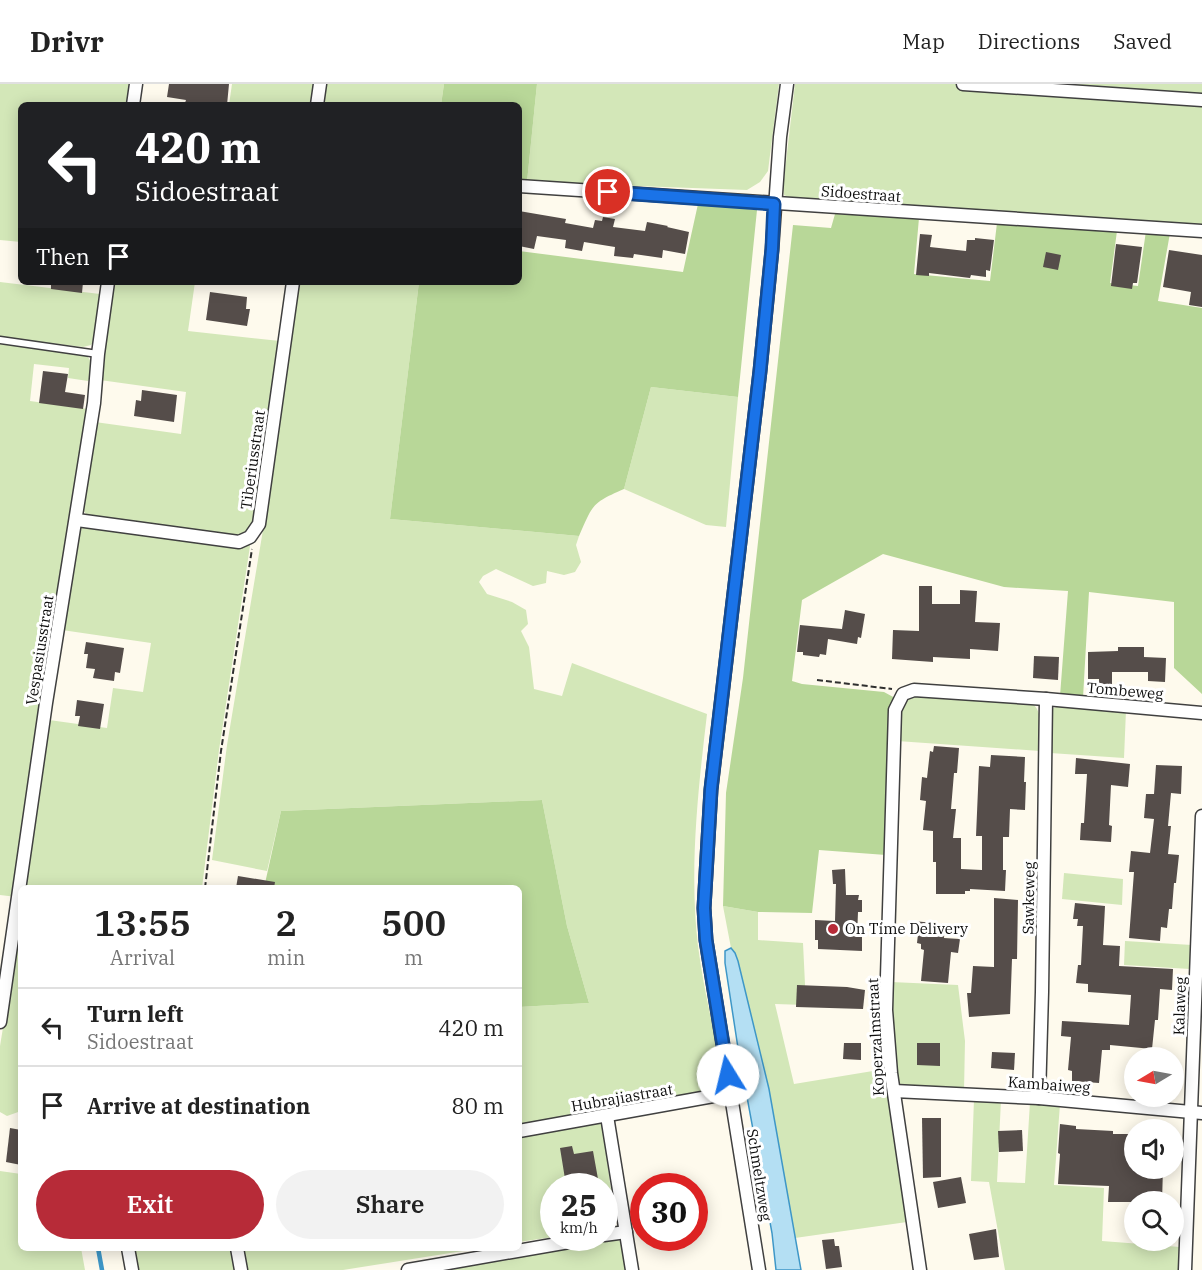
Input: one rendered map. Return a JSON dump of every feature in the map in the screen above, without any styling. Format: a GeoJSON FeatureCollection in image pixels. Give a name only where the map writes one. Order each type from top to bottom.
{"type":"FeatureCollection","features":[{"type":"Feature","properties":{"kind":"street"},"geometry":{"type":"LineString","coordinates":[[133,102],[136,84]]}},
{"type":"Feature","properties":{"kind":"street"},"geometry":{"type":"LineString","coordinates":[[317,102],[320,84]]}},
{"type":"Feature","properties":{"kind":"street","name":"Schmeltzweg"},"geometry":{"type":"LineString","coordinates":[[759,1270],[706,940],[704,908],[711,789],[760,371],[787,84]]}},
{"type":"Feature","properties":{"kind":"street"},"geometry":{"type":"LineString","coordinates":[[963,84],[1202,100]]}},
{"type":"Feature","properties":{"kind":"street","name":"Sidoestraat"},"geometry":{"type":"LineString","coordinates":[[522,186],[1202,231]]}},
{"type":"Feature","properties":{"kind":"street","name":"Vespasiusstraat"},"geometry":{"type":"LineString","coordinates":[[20,885],[94,402],[108,285]]}},
{"type":"Feature","properties":{"kind":"street","name":"Tiberiusstraat"},"geometry":{"type":"LineString","coordinates":[[250,537],[259,525],[292,285]]}},
{"type":"Feature","properties":{"kind":"street"},"geometry":{"type":"LineString","coordinates":[[76,520],[239,542],[250,537]]}},
{"type":"Feature","properties":{"kind":"street","name":"Tombeweg"},"geometry":{"type":"LineString","coordinates":[[903,694],[914,690],[1202,713]]}},
{"type":"Feature","properties":{"kind":"street","name":"Koperzalmstraat"},"geometry":{"type":"LineString","coordinates":[[903,694],[895,710],[886,1010],[891,1073],[920,1270]]}},
{"type":"Feature","properties":{"kind":"street","name":"Sawkeweg"},"geometry":{"type":"LineString","coordinates":[[1039,1098],[1046,699]]}},
{"type":"Feature","properties":{"kind":"street","name":"Kalaweg"},"geometry":{"type":"LineString","coordinates":[[1185,1270],[1196,1113],[1202,816]]}},
{"type":"Feature","properties":{"kind":"street","name":"Vespasiusstraat"},"geometry":{"type":"LineString","coordinates":[[0,1022],[18,897]]}},
{"type":"Feature","properties":{"kind":"street","name":"Kambaiweg"},"geometry":{"type":"LineString","coordinates":[[894,1091],[1039,1098],[1196,1113]]}},
{"type":"Feature","properties":{"kind":"street","name":"Hubrajiastraat"},"geometry":{"type":"LineString","coordinates":[[522,1130],[730,1093]]}},
{"type":"Feature","properties":{"kind":"street"},"geometry":{"type":"LineString","coordinates":[[607,1116],[632,1270]]}},
{"type":"Feature","properties":{"kind":"street"},"geometry":{"type":"LineString","coordinates":[[618,1233],[626,1232]]}},
{"type":"Feature","properties":{"kind":"street"},"geometry":{"type":"LineString","coordinates":[[522,1250],[540,1247]]}},
{"type":"Feature","properties":{"kind":"street"},"geometry":{"type":"LineString","coordinates":[[129,1251],[132,1270]]}},
{"type":"Feature","properties":{"kind":"street"},"geometry":{"type":"LineString","coordinates":[[238,1251],[241,1270]]}},
{"type":"Feature","properties":{"kind":"street"},"geometry":{"type":"LineString","coordinates":[[408,1270],[517,1251]]}},
{"type":"Feature","properties":{"kind":"lane"},"geometry":{"type":"LineString","coordinates":[[0,340],[98,354]]}},
{"type":"Feature","properties":{"kind":"path"},"geometry":{"type":"LineString","coordinates":[[205,885],[221,752],[254,542],[250,537]]}},
{"type":"Feature","properties":{"kind":"path"},"geometry":{"type":"LineString","coordinates":[[817,680],[892,688],[903,694]]}},
{"type":"Feature","properties":{"kind":"green space"},"geometry":{"type":"Polygon","coordinates":[[[0,84],[131,84],[128,102],[18,102],[18,242],[0,240],[0,84]]]}},
{"type":"Feature","properties":{"kind":"green space"},"geometry":{"type":"Polygon","coordinates":[[[232,84],[315,84],[312,102],[229,102],[232,84]]]}},
{"type":"Feature","properties":{"kind":"green space"},"geometry":{"type":"Polygon","coordinates":[[[325,84],[444,84],[441,102],[322,102],[325,84]]]}},
{"type":"Feature","properties":{"kind":"green space"},"geometry":{"type":"Polygon","coordinates":[[[444,84],[537,84],[527,182],[522,181],[522,102],[441,102],[444,84]]]}},
{"type":"Feature","properties":{"kind":"green space"},"geometry":{"type":"Polygon","coordinates":[[[537,84],[779,84],[768,171],[760,182],[747,190],[527,182],[537,84]]]}},
{"type":"Feature","properties":{"kind":"green space"},"geometry":{"type":"Polygon","coordinates":[[[795,84],[1202,84],[1202,225],[791,198],[784,195],[783,188],[795,84]]]}},
{"type":"Feature","properties":{"kind":"green space"},"geometry":{"type":"Polygon","coordinates":[[[698,204],[757,210],[738,397],[651,387],[624,489],[605,498],[595,506],[587,517],[579,536],[390,519],[419,285],[522,285],[522,251],[683,272],[698,204]]]}},
{"type":"Feature","properties":{"kind":"green space"},"geometry":{"type":"Polygon","coordinates":[[[835,214],[919,218],[914,274],[990,281],[997,223],[1117,231],[1110,283],[1138,286],[1146,231],[1170,233],[1158,301],[1202,308],[1202,694],[1174,668],[1174,602],[1089,592],[1083,698],[1060,696],[1068,591],[1004,587],[883,554],[802,600],[792,681],[884,692],[895,698],[886,855],[819,850],[812,913],[758,912],[723,906],[726,793],[743,678],[793,225],[831,228],[835,214]]]}},
{"type":"Feature","properties":{"kind":"green space"},"geometry":{"type":"Polygon","coordinates":[[[0,282],[100,294],[95,340],[91,345],[83,347],[0,337],[0,282]]]}},
{"type":"Feature","properties":{"kind":"green space"},"geometry":{"type":"Polygon","coordinates":[[[113,285],[195,285],[188,331],[280,341],[256,520],[251,530],[236,537],[87,515],[82,509],[95,422],[181,434],[186,392],[100,380],[113,285]]]}},
{"type":"Feature","properties":{"kind":"green space"},"geometry":{"type":"Polygon","coordinates":[[[298,285],[419,285],[390,519],[579,536],[576,545],[581,562],[575,572],[564,575],[547,571],[546,583],[533,586],[496,569],[483,576],[479,582],[487,594],[512,602],[526,610],[528,624],[521,631],[529,647],[534,689],[562,696],[572,663],[707,714],[696,830],[695,917],[703,981],[725,1085],[723,1090],[522,1125],[522,1007],[589,1003],[567,926],[542,800],[281,811],[267,871],[212,860],[227,745],[267,506],[298,285]]]}},
{"type":"Feature","properties":{"kind":"green space"},"geometry":{"type":"Polygon","coordinates":[[[0,344],[83,353],[89,358],[92,369],[88,381],[68,378],[69,368],[34,364],[30,401],[88,409],[60,574],[17,897],[0,895],[0,344]]]}},
{"type":"Feature","properties":{"kind":"green space"},"geometry":{"type":"Polygon","coordinates":[[[651,387],[738,397],[726,527],[706,525],[624,489],[651,387]]]}},
{"type":"Feature","properties":{"kind":"green space"},"geometry":{"type":"Polygon","coordinates":[[[85,524],[247,541],[250,546],[219,750],[202,885],[26,885],[49,720],[107,728],[113,688],[143,692],[151,643],[62,630],[77,532],[85,524]]]}},
{"type":"Feature","properties":{"kind":"green space"},"geometry":{"type":"Polygon","coordinates":[[[919,693],[1032,703],[1040,719],[1040,751],[897,741],[901,705],[908,698],[919,693]]]}},
{"type":"Feature","properties":{"kind":"green space"},"geometry":{"type":"Polygon","coordinates":[[[1062,705],[1126,710],[1124,758],[1050,753],[1051,709],[1062,705]]]}},
{"type":"Feature","properties":{"kind":"green space"},"geometry":{"type":"Polygon","coordinates":[[[542,800],[567,926],[589,1003],[522,1007],[522,885],[265,885],[281,811],[542,800]]]}},
{"type":"Feature","properties":{"kind":"green space"},"geometry":{"type":"Polygon","coordinates":[[[1064,873],[1123,879],[1122,905],[1062,899],[1064,873]]]}},
{"type":"Feature","properties":{"kind":"green space"},"geometry":{"type":"Polygon","coordinates":[[[723,906],[758,912],[758,940],[803,943],[806,1005],[775,1004],[794,1084],[885,1069],[907,1222],[795,1238],[769,1089],[735,953],[731,948],[723,906]]]}},
{"type":"Feature","properties":{"kind":"green space"},"geometry":{"type":"Polygon","coordinates":[[[18,936],[18,1112],[7,1116],[0,1112],[0,1046],[18,936]]]}},
{"type":"Feature","properties":{"kind":"green space"},"geometry":{"type":"Polygon","coordinates":[[[1125,941],[1192,945],[1190,969],[1124,965],[1125,941]]]}},
{"type":"Feature","properties":{"kind":"green space"},"geometry":{"type":"Polygon","coordinates":[[[891,982],[958,985],[965,1041],[964,1091],[905,1089],[900,1082],[893,1056],[891,982]]]}},
{"type":"Feature","properties":{"kind":"green space"},"geometry":{"type":"Polygon","coordinates":[[[974,1099],[1001,1100],[997,1182],[1025,1183],[1030,1102],[1060,1104],[1054,1185],[1104,1188],[1102,1241],[1124,1243],[1124,1251],[1180,1251],[1179,1270],[1005,1270],[989,1182],[971,1181],[974,1099]]]}},
{"type":"Feature","properties":{"kind":"green space"},"geometry":{"type":"Polygon","coordinates":[[[598,1122],[602,1124],[609,1173],[540,1173],[540,1239],[522,1242],[522,1135],[598,1122]]]}},
{"type":"Feature","properties":{"kind":"green space"},"geometry":{"type":"Polygon","coordinates":[[[0,1171],[18,1174],[18,1251],[82,1251],[85,1270],[0,1270],[0,1171]]]}},
{"type":"Feature","properties":{"kind":"green space"},"geometry":{"type":"Polygon","coordinates":[[[618,1240],[622,1243],[626,1270],[417,1270],[540,1250],[618,1251],[618,1240]]]}},
{"type":"Feature","properties":{"kind":"green space"},"geometry":{"type":"Polygon","coordinates":[[[133,1251],[463,1251],[343,1270],[137,1270],[133,1251]]]}},
{"type":"Feature","properties":{"kind":"water"},"geometry":{"type":"Polygon","coordinates":[[[731,948],[738,961],[769,1089],[801,1270],[776,1270],[772,1233],[725,963],[725,951],[731,948]]]}},
{"type":"Feature","properties":{"kind":"building"},"geometry":{"type":"Polygon","coordinates":[[[169,84],[229,84],[227,102],[185,102],[186,100],[167,97],[169,84]]]}},
{"type":"Feature","properties":{"kind":"building"},"geometry":{"type":"Polygon","coordinates":[[[522,212],[566,219],[565,223],[593,228],[595,220],[602,221],[603,217],[615,219],[613,227],[645,231],[647,222],[689,232],[685,254],[663,250],[662,258],[634,254],[633,258],[614,256],[615,247],[584,242],[582,251],[565,248],[566,240],[537,236],[534,249],[522,247],[522,212]]]}},
{"type":"Feature","properties":{"kind":"building"},"geometry":{"type":"Polygon","coordinates":[[[920,234],[932,235],[930,247],[966,251],[967,240],[975,240],[975,238],[994,240],[990,271],[986,270],[986,277],[971,275],[970,278],[929,273],[929,276],[916,275],[920,234]]]}},
{"type":"Feature","properties":{"kind":"building"},"geometry":{"type":"Polygon","coordinates":[[[1116,244],[1142,247],[1137,283],[1133,283],[1132,289],[1111,286],[1116,244]]]}},
{"type":"Feature","properties":{"kind":"building"},"geometry":{"type":"Polygon","coordinates":[[[1169,250],[1202,255],[1202,307],[1189,305],[1191,292],[1163,287],[1169,250]]]}},
{"type":"Feature","properties":{"kind":"building"},"geometry":{"type":"Polygon","coordinates":[[[1046,252],[1061,255],[1058,270],[1043,267],[1046,252]]]}},
{"type":"Feature","properties":{"kind":"building"},"geometry":{"type":"Polygon","coordinates":[[[51,285],[83,285],[82,293],[51,289],[51,285]]]}},
{"type":"Feature","properties":{"kind":"building"},"geometry":{"type":"Polygon","coordinates":[[[210,292],[247,297],[246,309],[250,309],[247,326],[206,320],[210,292]]]}},
{"type":"Feature","properties":{"kind":"building"},"geometry":{"type":"Polygon","coordinates":[[[43,371],[68,374],[65,392],[85,395],[83,409],[39,403],[43,371]]]}},
{"type":"Feature","properties":{"kind":"building"},"geometry":{"type":"Polygon","coordinates":[[[142,390],[177,395],[174,422],[134,416],[136,400],[141,401],[142,390]]]}},
{"type":"Feature","properties":{"kind":"building"},"geometry":{"type":"Polygon","coordinates":[[[919,586],[932,586],[932,604],[960,604],[960,590],[977,591],[975,622],[1000,623],[998,651],[970,649],[970,659],[933,657],[933,662],[892,659],[893,630],[919,631],[919,586]]]}},
{"type":"Feature","properties":{"kind":"building"},"geometry":{"type":"Polygon","coordinates":[[[845,610],[865,614],[861,638],[858,637],[857,644],[828,639],[826,655],[820,654],[819,657],[797,652],[800,625],[842,629],[845,610]]]}},
{"type":"Feature","properties":{"kind":"building"},"geometry":{"type":"Polygon","coordinates":[[[86,642],[124,648],[120,673],[115,672],[114,681],[93,678],[95,669],[86,668],[88,654],[84,654],[86,642]]]}},
{"type":"Feature","properties":{"kind":"building"},"geometry":{"type":"Polygon","coordinates":[[[1118,647],[1144,647],[1144,657],[1166,658],[1165,682],[1148,681],[1148,672],[1112,672],[1112,685],[1099,685],[1099,679],[1088,679],[1088,652],[1118,651],[1118,647]]]}},
{"type":"Feature","properties":{"kind":"building"},"geometry":{"type":"Polygon","coordinates":[[[1034,656],[1059,657],[1058,680],[1033,678],[1034,656]]]}},
{"type":"Feature","properties":{"kind":"building"},"geometry":{"type":"Polygon","coordinates":[[[77,700],[104,704],[100,729],[78,726],[80,716],[75,716],[77,700]]]}},
{"type":"Feature","properties":{"kind":"building"},"geometry":{"type":"Polygon","coordinates":[[[934,746],[959,748],[951,809],[956,809],[953,838],[961,838],[961,869],[982,870],[982,836],[976,836],[979,766],[990,767],[991,755],[1025,757],[1025,810],[1010,809],[1009,837],[1003,837],[1005,891],[970,889],[970,891],[965,891],[965,894],[936,894],[933,831],[923,830],[926,801],[920,800],[922,777],[927,778],[930,751],[933,752],[934,746]]]}},
{"type":"Feature","properties":{"kind":"building"},"geometry":{"type":"Polygon","coordinates":[[[1076,758],[1130,764],[1128,787],[1111,785],[1109,825],[1112,826],[1111,842],[1080,840],[1081,823],[1084,823],[1087,774],[1075,774],[1076,758]]]}},
{"type":"Feature","properties":{"kind":"building"},"geometry":{"type":"Polygon","coordinates":[[[1156,765],[1182,766],[1181,794],[1171,793],[1168,826],[1171,826],[1168,854],[1179,855],[1176,883],[1174,883],[1172,909],[1169,909],[1167,928],[1161,927],[1160,941],[1129,938],[1134,872],[1129,872],[1131,851],[1150,853],[1154,819],[1144,818],[1146,794],[1154,794],[1156,765]]]}},
{"type":"Feature","properties":{"kind":"building"},"geometry":{"type":"Polygon","coordinates":[[[845,869],[846,895],[859,895],[858,900],[862,900],[862,912],[858,912],[857,937],[862,937],[862,951],[818,949],[818,940],[815,940],[815,920],[835,921],[836,884],[833,884],[832,870],[845,869]]]}},
{"type":"Feature","properties":{"kind":"building"},"geometry":{"type":"Polygon","coordinates":[[[238,876],[275,882],[274,885],[236,885],[238,876]]]}},
{"type":"Feature","properties":{"kind":"building"},"geometry":{"type":"Polygon","coordinates":[[[994,898],[1018,900],[1017,959],[1012,959],[1010,1014],[969,1017],[967,993],[971,993],[973,966],[994,967],[994,898]]]}},
{"type":"Feature","properties":{"kind":"building"},"geometry":{"type":"Polygon","coordinates":[[[1075,903],[1105,906],[1103,945],[1120,946],[1119,966],[1173,969],[1172,990],[1160,989],[1158,1020],[1155,1020],[1152,1047],[1110,1045],[1110,1050],[1102,1050],[1099,1083],[1072,1081],[1072,1071],[1068,1070],[1071,1037],[1061,1036],[1062,1021],[1129,1025],[1131,995],[1088,992],[1088,984],[1076,983],[1078,965],[1081,965],[1083,926],[1077,926],[1078,919],[1073,919],[1075,903]]]}},
{"type":"Feature","properties":{"kind":"building"},"geometry":{"type":"Polygon","coordinates":[[[913,921],[945,924],[944,938],[960,939],[958,953],[951,952],[948,983],[921,981],[924,950],[921,949],[921,944],[917,943],[918,934],[912,934],[913,921]]]}},
{"type":"Feature","properties":{"kind":"building"},"geometry":{"type":"Polygon","coordinates":[[[797,985],[865,990],[863,1009],[796,1007],[797,985]]]}},
{"type":"Feature","properties":{"kind":"building"},"geometry":{"type":"Polygon","coordinates":[[[844,1043],[861,1043],[861,1060],[843,1059],[844,1043]]]}},
{"type":"Feature","properties":{"kind":"building"},"geometry":{"type":"Polygon","coordinates":[[[917,1043],[940,1043],[940,1066],[917,1065],[917,1043]]]}},
{"type":"Feature","properties":{"kind":"building"},"geometry":{"type":"Polygon","coordinates":[[[992,1052],[1015,1053],[1014,1070],[991,1068],[992,1052]]]}},
{"type":"Feature","properties":{"kind":"building"},"geometry":{"type":"Polygon","coordinates":[[[922,1118],[941,1118],[941,1177],[923,1178],[922,1118]]]}},
{"type":"Feature","properties":{"kind":"building"},"geometry":{"type":"Polygon","coordinates":[[[1060,1124],[1076,1126],[1076,1129],[1113,1131],[1113,1134],[1124,1134],[1124,1179],[1163,1179],[1162,1191],[1124,1191],[1124,1202],[1108,1202],[1109,1186],[1058,1184],[1060,1154],[1058,1153],[1060,1124]]]}},
{"type":"Feature","properties":{"kind":"building"},"geometry":{"type":"Polygon","coordinates":[[[10,1128],[18,1129],[18,1164],[6,1162],[10,1128]]]}},
{"type":"Feature","properties":{"kind":"building"},"geometry":{"type":"Polygon","coordinates":[[[1022,1130],[1023,1151],[999,1152],[998,1131],[1022,1130]]]}},
{"type":"Feature","properties":{"kind":"building"},"geometry":{"type":"Polygon","coordinates":[[[572,1146],[574,1154],[593,1151],[597,1173],[564,1173],[560,1148],[572,1146]]]}},
{"type":"Feature","properties":{"kind":"building"},"geometry":{"type":"Polygon","coordinates":[[[961,1177],[966,1203],[938,1208],[933,1182],[961,1177]]]}},
{"type":"Feature","properties":{"kind":"building"},"geometry":{"type":"Polygon","coordinates":[[[996,1229],[999,1257],[974,1260],[969,1234],[996,1229]]]}},
{"type":"Feature","properties":{"kind":"building"},"geometry":{"type":"Polygon","coordinates":[[[834,1239],[835,1246],[839,1246],[842,1267],[826,1269],[822,1240],[834,1239]]]}},
{"type":"Feature","properties":{"kind":"waterway"},"geometry":{"type":"LineString","coordinates":[[99,1251],[102,1270]]}},
{"type":"Feature","properties":{"kind":"place","name":"On Time Delivery"},"geometry":{"type":"Point","coordinates":[833,929]}},
{"type":"Feature","properties":{"kind":"route"},"geometry":{"type":"LineString","coordinates":[[608,192],[774,204],[772,249],[740,557],[731,612],[711,789],[704,908],[706,940],[728,1075]]}}]}
